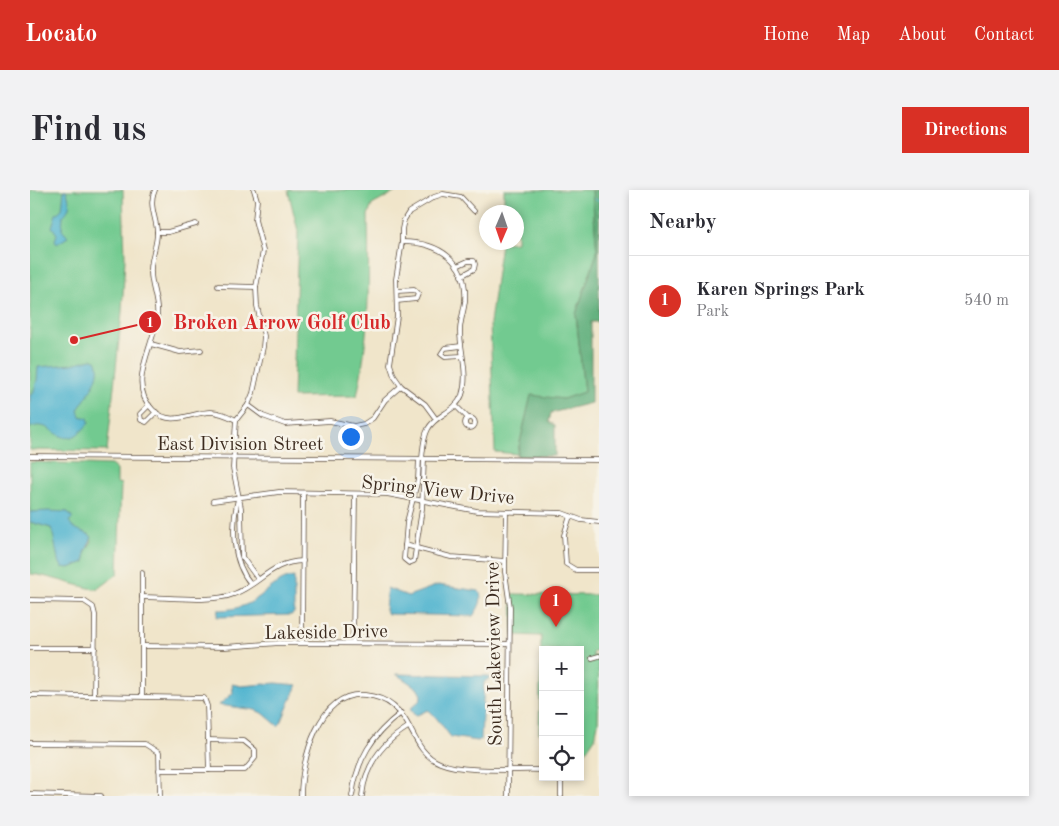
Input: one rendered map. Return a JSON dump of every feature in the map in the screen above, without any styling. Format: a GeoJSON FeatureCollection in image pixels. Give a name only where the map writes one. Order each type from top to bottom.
{"type":"FeatureCollection","features":[{"type":"Feature","properties":{"kind":"street"},"geometry":{"type":"LineString","coordinates":[[155,190],[152,203],[157,232],[150,271],[158,316],[141,378],[143,396],[156,412],[172,419],[184,419],[213,412],[236,420]]}},
{"type":"Feature","properties":{"kind":"street"},"geometry":{"type":"LineString","coordinates":[[254,190],[257,200],[255,220],[263,251],[256,287],[257,306],[264,336],[253,393],[248,405],[236,420],[233,457],[238,499],[241,508],[242,557],[258,579]]}},
{"type":"Feature","properties":{"kind":"street"},"geometry":{"type":"LineString","coordinates":[[436,420],[425,404],[401,386],[394,376],[390,364],[396,329],[397,266],[404,220],[416,207],[443,194],[461,197],[474,211]]}},
{"type":"Feature","properties":{"kind":"street"},"geometry":{"type":"LineString","coordinates":[[157,232],[168,232],[196,224]]}},
{"type":"Feature","properties":{"kind":"street"},"geometry":{"type":"LineString","coordinates":[[402,242],[436,247],[446,254],[457,266],[461,276],[465,300],[460,330],[464,389],[456,406],[436,420],[426,431],[404,545],[404,559],[409,563],[414,561],[422,499],[421,459]]}},
{"type":"Feature","properties":{"kind":"street"},"geometry":{"type":"LineString","coordinates":[[457,266],[472,260],[475,264],[474,269],[461,276]]}},
{"type":"Feature","properties":{"kind":"street"},"geometry":{"type":"LineString","coordinates":[[218,286],[256,287]]}},
{"type":"Feature","properties":{"kind":"street"},"geometry":{"type":"LineString","coordinates":[[397,291],[414,290],[418,294],[416,299],[397,301]]}},
{"type":"Feature","properties":{"kind":"street"},"geometry":{"type":"LineString","coordinates":[[151,344],[180,352],[200,350]]}},
{"type":"Feature","properties":{"kind":"street"},"geometry":{"type":"LineString","coordinates":[[461,346],[445,348],[441,354],[445,357],[462,356]]}},
{"type":"Feature","properties":{"kind":"street"},"geometry":{"type":"LineString","coordinates":[[248,405],[263,416],[285,424],[330,421],[354,426],[364,424],[372,418],[385,400],[401,386]]}},
{"type":"Feature","properties":{"kind":"street"},"geometry":{"type":"LineString","coordinates":[[149,405],[140,414],[141,420],[146,422],[156,412]]}},
{"type":"Feature","properties":{"kind":"street"},"geometry":{"type":"LineString","coordinates":[[456,406],[468,418]]}},
{"type":"Feature","properties":{"kind":"street","name":"East Division Street"},"geometry":{"type":"LineString","coordinates":[[30,456],[599,460]]}},
{"type":"Feature","properties":{"kind":"street","name":"Spring View Drive"},"geometry":{"type":"LineString","coordinates":[[212,501],[238,499],[268,493],[399,495],[461,509],[554,513],[581,520],[599,522]]}},
{"type":"Feature","properties":{"kind":"street"},"geometry":{"type":"LineString","coordinates":[[302,643],[303,493]]}},
{"type":"Feature","properties":{"kind":"street"},"geometry":{"type":"LineString","coordinates":[[353,644],[355,494]]}},
{"type":"Feature","properties":{"kind":"street"},"geometry":{"type":"LineString","coordinates":[[238,499],[236,508],[236,557],[242,575],[251,584]]}},
{"type":"Feature","properties":{"kind":"street","name":"South Lakeview Drive"},"geometry":{"type":"LineString","coordinates":[[506,512],[505,561],[510,607],[508,796]]}},
{"type":"Feature","properties":{"kind":"street"},"geometry":{"type":"LineString","coordinates":[[570,516],[564,535],[566,564],[576,570],[599,570]]}},
{"type":"Feature","properties":{"kind":"street"},"geometry":{"type":"LineString","coordinates":[[404,545],[470,560],[505,561]]}},
{"type":"Feature","properties":{"kind":"street"},"geometry":{"type":"LineString","coordinates":[[142,597],[225,597],[243,590],[277,566],[303,561]]}},
{"type":"Feature","properties":{"kind":"street"},"geometry":{"type":"LineString","coordinates":[[142,573],[142,696]]}},
{"type":"Feature","properties":{"kind":"street"},"geometry":{"type":"LineString","coordinates":[[30,600],[88,602],[93,607],[95,614],[94,696]]}},
{"type":"Feature","properties":{"kind":"street","name":"Lakeside Drive"},"geometry":{"type":"LineString","coordinates":[[143,646],[224,647],[302,643],[509,644]]}},
{"type":"Feature","properties":{"kind":"street"},"geometry":{"type":"LineString","coordinates":[[30,648],[95,648]]}},
{"type":"Feature","properties":{"kind":"street"},"geometry":{"type":"LineString","coordinates":[[592,658],[599,656]]}},
{"type":"Feature","properties":{"kind":"street"},"geometry":{"type":"LineString","coordinates":[[30,695],[204,698],[207,706],[209,770]]}},
{"type":"Feature","properties":{"kind":"street"},"geometry":{"type":"LineString","coordinates":[[301,796],[302,771],[322,718],[337,702],[361,695],[385,700],[401,713],[424,752],[440,763],[460,768],[539,770]]}},
{"type":"Feature","properties":{"kind":"street"},"geometry":{"type":"LineString","coordinates":[[352,796],[356,773],[367,746],[375,735],[401,713]]}},
{"type":"Feature","properties":{"kind":"street"},"geometry":{"type":"LineString","coordinates":[[362,796],[373,760],[392,737],[408,727]]}},
{"type":"Feature","properties":{"kind":"street"},"geometry":{"type":"LineString","coordinates":[[159,770],[244,770],[254,758],[255,750],[244,741],[208,740]]}},
{"type":"Feature","properties":{"kind":"street"},"geometry":{"type":"LineString","coordinates":[[30,743],[145,744],[159,753],[160,796]]}},
{"type":"Feature","properties":{"kind":"street"},"geometry":{"type":"LineString","coordinates":[[561,781],[561,796]]}},
{"type":"Feature","properties":{"kind":"street"},"geometry":{"type":"LineString","coordinates":[[353,788],[363,788]]}},
{"type":"Feature","properties":{"kind":"street"},"geometry":{"type":"LineString","coordinates":[[30,794],[101,796]]}},
{"type":"Feature","properties":{"kind":"green space"},"geometry":{"type":"Polygon","coordinates":[[[30,190],[123,190],[125,258],[122,312],[107,451],[30,450],[30,190]]]}},
{"type":"Feature","properties":{"kind":"green space"},"geometry":{"type":"Polygon","coordinates":[[[288,190],[399,190],[372,205],[368,215],[366,329],[357,396],[293,397],[298,231],[288,190]]]}},
{"type":"Feature","properties":{"kind":"green space"},"geometry":{"type":"Polygon","coordinates":[[[504,190],[592,190],[597,253],[576,314],[584,392],[563,399],[531,396],[517,454],[495,452],[490,323],[500,250],[524,250],[524,205],[504,205],[504,190]]]}},
{"type":"Feature","properties":{"kind":"green space"},"geometry":{"type":"Polygon","coordinates":[[[592,190],[599,190],[599,322],[591,322],[591,403],[551,413],[549,422],[555,425],[555,456],[517,456],[531,395],[563,399],[584,392],[576,314],[597,253],[592,190]]]}},
{"type":"Feature","properties":{"kind":"green space"},"geometry":{"type":"Polygon","coordinates":[[[30,462],[111,465],[117,470],[117,483],[121,484],[118,573],[99,588],[92,589],[45,576],[30,574],[30,522],[51,528],[56,543],[58,561],[69,568],[85,562],[85,553],[92,541],[89,534],[78,532],[69,524],[68,512],[30,512],[30,462]]]}},
{"type":"Feature","properties":{"kind":"green space"},"geometry":{"type":"Polygon","coordinates":[[[512,594],[599,595],[599,651],[593,651],[592,656],[599,656],[598,723],[595,738],[584,754],[584,646],[541,646],[541,636],[513,635],[512,594]]]}},
{"type":"Feature","properties":{"kind":"water"},"geometry":{"type":"Polygon","coordinates":[[[64,190],[66,190],[69,204],[68,210],[63,216],[62,230],[68,237],[57,244],[55,240],[57,234],[52,227],[56,214],[62,209],[64,190]]]}},
{"type":"Feature","properties":{"kind":"water"},"geometry":{"type":"Polygon","coordinates":[[[92,359],[96,360],[98,372],[89,393],[78,410],[80,416],[88,418],[89,423],[79,433],[71,437],[58,435],[46,427],[30,428],[30,395],[33,394],[37,380],[38,367],[72,364],[92,359]]]}},
{"type":"Feature","properties":{"kind":"water"},"geometry":{"type":"Polygon","coordinates":[[[30,512],[68,512],[73,518],[69,521],[71,525],[92,537],[85,553],[85,562],[69,568],[62,567],[51,528],[30,522],[30,512]]]}},
{"type":"Feature","properties":{"kind":"water"},"geometry":{"type":"Polygon","coordinates":[[[294,577],[294,613],[291,615],[217,617],[218,610],[243,606],[279,582],[294,577]]]}},
{"type":"Feature","properties":{"kind":"water"},"geometry":{"type":"Polygon","coordinates":[[[438,585],[479,591],[481,601],[473,616],[388,614],[385,610],[387,588],[408,596],[438,585]]]}},
{"type":"Feature","properties":{"kind":"water"},"geometry":{"type":"Polygon","coordinates":[[[396,674],[488,676],[490,678],[484,682],[481,739],[478,741],[451,737],[428,710],[415,716],[410,709],[420,700],[421,695],[417,688],[396,674]]]}},
{"type":"Feature","properties":{"kind":"water"},"geometry":{"type":"Polygon","coordinates":[[[276,683],[297,685],[278,726],[264,714],[255,710],[219,705],[233,693],[232,684],[241,686],[276,683]]]}},
{"type":"Feature","properties":{"kind":"waterway"},"geometry":{"type":"LineString","coordinates":[[594,199],[599,201]]}},
{"type":"Feature","properties":{"kind":"place","name":"Broken Arrow Golf Club"},"geometry":{"type":"Point","coordinates":[74,340]}},
{"type":"Feature","properties":{"kind":"place","name":"Karen Springs Park"},"geometry":{"type":"Point","coordinates":[556,627]}}]}
